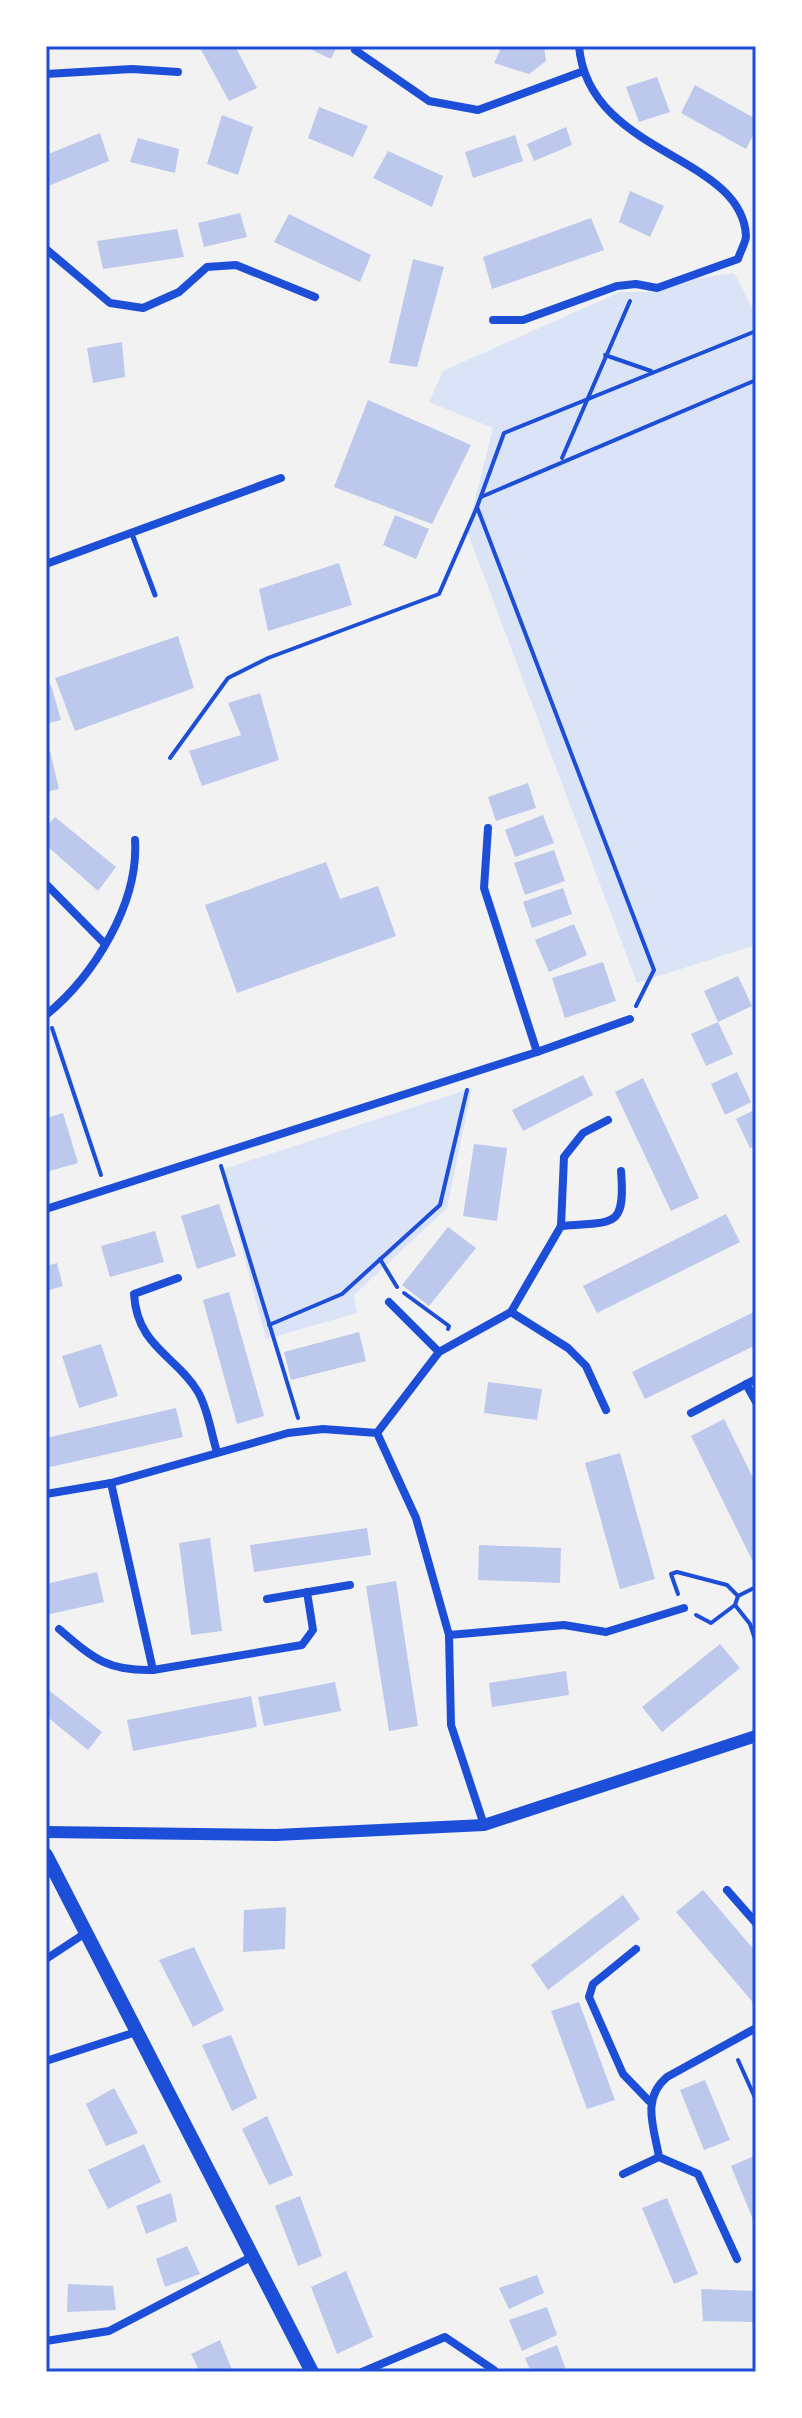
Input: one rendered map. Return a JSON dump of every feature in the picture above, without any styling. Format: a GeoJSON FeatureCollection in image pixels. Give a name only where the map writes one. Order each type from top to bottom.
{"type":"FeatureCollection","features":[{"type":"Feature","properties":{"kind":"main road"},"geometry":{"type":"LineString","coordinates":[[46,1855],[312,2372]]}},
{"type":"Feature","properties":{"kind":"street"},"geometry":{"type":"LineString","coordinates":[[493,320],[523,320],[617,286],[636,284],[657,288],[738,259],[746,236],[738,212],[721,186],[625,127],[601,104],[581,72],[579,46]]}},
{"type":"Feature","properties":{"kind":"street"},"geometry":{"type":"LineString","coordinates":[[355,50],[429,101],[478,110],[581,72]]}},
{"type":"Feature","properties":{"kind":"street"},"geometry":{"type":"LineString","coordinates":[[46,74],[132,69],[178,72]]}},
{"type":"Feature","properties":{"kind":"street"},"geometry":{"type":"LineString","coordinates":[[46,249],[110,303],[143,308],[179,292],[207,267],[236,265],[315,297]]}},
{"type":"Feature","properties":{"kind":"street"},"geometry":{"type":"LineString","coordinates":[[46,564],[281,478]]}},
{"type":"Feature","properties":{"kind":"street"},"geometry":{"type":"LineString","coordinates":[[488,828],[484,888],[537,1052]]}},
{"type":"Feature","properties":{"kind":"street"},"geometry":{"type":"LineString","coordinates":[[47,1015],[76,987],[128,903],[137,866],[135,840]]}},
{"type":"Feature","properties":{"kind":"street"},"geometry":{"type":"LineString","coordinates":[[46,884],[104,943]]}},
{"type":"Feature","properties":{"kind":"street"},"geometry":{"type":"LineString","coordinates":[[46,1209],[470,1074],[630,1019]]}},
{"type":"Feature","properties":{"kind":"street"},"geometry":{"type":"LineString","coordinates":[[377,1433],[439,1352],[511,1312],[561,1226],[564,1157],[583,1133],[608,1120]]}},
{"type":"Feature","properties":{"kind":"street"},"geometry":{"type":"LineString","coordinates":[[561,1226],[610,1221],[618,1214],[624,1204],[621,1171]]}},
{"type":"Feature","properties":{"kind":"street"},"geometry":{"type":"LineString","coordinates":[[178,1278],[140,1290],[134,1294],[135,1302],[149,1339],[199,1394],[217,1452]]}},
{"type":"Feature","properties":{"kind":"street"},"geometry":{"type":"LineString","coordinates":[[389,1302],[439,1352]]}},
{"type":"Feature","properties":{"kind":"street"},"geometry":{"type":"LineString","coordinates":[[511,1312],[568,1348],[586,1366],[606,1410]]}},
{"type":"Feature","properties":{"kind":"street"},"geometry":{"type":"LineString","coordinates":[[691,1413],[756,1379]]}},
{"type":"Feature","properties":{"kind":"street"},"geometry":{"type":"LineString","coordinates":[[746,1384],[756,1402]]}},
{"type":"Feature","properties":{"kind":"street"},"geometry":{"type":"LineString","coordinates":[[46,1494],[111,1483],[217,1452],[302,1432],[323,1429],[377,1433]]}},
{"type":"Feature","properties":{"kind":"street"},"geometry":{"type":"LineString","coordinates":[[377,1433],[416,1518],[449,1635],[451,1725],[484,1825]]}},
{"type":"Feature","properties":{"kind":"street"},"geometry":{"type":"LineString","coordinates":[[111,1483],[153,1670]]}},
{"type":"Feature","properties":{"kind":"street"},"geometry":{"type":"LineString","coordinates":[[267,1599],[350,1585]]}},
{"type":"Feature","properties":{"kind":"street"},"geometry":{"type":"LineString","coordinates":[[59,1629],[98,1662],[124,1671],[153,1670],[302,1645],[313,1630],[307,1592]]}},
{"type":"Feature","properties":{"kind":"street"},"geometry":{"type":"LineString","coordinates":[[449,1635],[564,1625],[606,1632],[684,1608]]}},
{"type":"Feature","properties":{"kind":"street"},"geometry":{"type":"LineString","coordinates":[[46,1832],[276,1835],[484,1825],[756,1736]]}},
{"type":"Feature","properties":{"kind":"street"},"geometry":{"type":"LineString","coordinates":[[727,1890],[756,1923]]}},
{"type":"Feature","properties":{"kind":"street"},"geometry":{"type":"LineString","coordinates":[[46,1959],[84,1934]]}},
{"type":"Feature","properties":{"kind":"street"},"geometry":{"type":"LineString","coordinates":[[636,1949],[593,1984],[589,1997],[623,2074],[649,2101],[659,2157]]}},
{"type":"Feature","properties":{"kind":"street"},"geometry":{"type":"LineString","coordinates":[[649,2101],[657,2086],[667,2077],[756,2028]]}},
{"type":"Feature","properties":{"kind":"street"},"geometry":{"type":"LineString","coordinates":[[46,2061],[136,2032]]}},
{"type":"Feature","properties":{"kind":"street"},"geometry":{"type":"LineString","coordinates":[[623,2174],[659,2157],[698,2174],[737,2259]]}},
{"type":"Feature","properties":{"kind":"street"},"geometry":{"type":"LineString","coordinates":[[46,2341],[109,2331],[254,2255]]}},
{"type":"Feature","properties":{"kind":"street"},"geometry":{"type":"LineString","coordinates":[[362,2372],[445,2337],[494,2370]]}},
{"type":"Feature","properties":{"kind":"lane"},"geometry":{"type":"LineString","coordinates":[[132,533],[155,595]]}},
{"type":"Feature","properties":{"kind":"path"},"geometry":{"type":"LineString","coordinates":[[561,460],[636,284]]}},
{"type":"Feature","properties":{"kind":"path"},"geometry":{"type":"LineString","coordinates":[[170,758],[228,678],[268,658],[439,594],[477,507],[504,433],[756,331]]}},
{"type":"Feature","properties":{"kind":"path"},"geometry":{"type":"LineString","coordinates":[[605,355],[653,372]]}},
{"type":"Feature","properties":{"kind":"path"},"geometry":{"type":"LineString","coordinates":[[481,497],[561,460],[756,380]]}},
{"type":"Feature","properties":{"kind":"path"},"geometry":{"type":"LineString","coordinates":[[477,507],[654,970],[630,1019]]}},
{"type":"Feature","properties":{"kind":"path"},"geometry":{"type":"LineString","coordinates":[[47,1015],[106,1190]]}},
{"type":"Feature","properties":{"kind":"path"},"geometry":{"type":"LineString","coordinates":[[269,1325],[342,1294],[440,1205],[470,1074]]}},
{"type":"Feature","properties":{"kind":"path"},"geometry":{"type":"LineString","coordinates":[[217,1155],[302,1432]]}},
{"type":"Feature","properties":{"kind":"path"},"geometry":{"type":"LineString","coordinates":[[380,1259],[393,1284],[449,1326],[439,1352]]}},
{"type":"Feature","properties":{"kind":"path"},"geometry":{"type":"LineString","coordinates":[[738,1596],[727,1585],[677,1572],[671,1574],[684,1608],[711,1623],[735,1605],[738,1596],[756,1587]]}},
{"type":"Feature","properties":{"kind":"path"},"geometry":{"type":"LineString","coordinates":[[735,1605],[750,1624],[756,1642]]}},
{"type":"Feature","properties":{"kind":"path"},"geometry":{"type":"LineString","coordinates":[[738,2060],[756,2100]]}},
{"type":"Feature","properties":{"kind":"shaded area"},"geometry":{"type":"Polygon","coordinates":[[[734,273],[756,315],[756,945],[637,983],[467,531],[493,428],[429,402],[443,371],[620,292],[654,292],[694,279],[734,273]]]}},
{"type":"Feature","properties":{"kind":"shaded area"},"geometry":{"type":"Polygon","coordinates":[[[472,1088],[447,1208],[354,1295],[357,1313],[266,1339],[221,1170],[472,1088]]]}},
{"type":"Feature","properties":{"kind":"building"},"geometry":{"type":"Polygon","coordinates":[[[199,46],[235,46],[257,88],[229,101],[199,46]]]}},
{"type":"Feature","properties":{"kind":"building"},"geometry":{"type":"Polygon","coordinates":[[[304,46],[337,46],[331,59],[304,46]]]}},
{"type":"Feature","properties":{"kind":"building"},"geometry":{"type":"Polygon","coordinates":[[[502,46],[544,46],[546,61],[529,74],[494,63],[502,46]]]}},
{"type":"Feature","properties":{"kind":"building"},"geometry":{"type":"Polygon","coordinates":[[[657,77],[670,112],[639,122],[626,87],[657,77]]]}},
{"type":"Feature","properties":{"kind":"building"},"geometry":{"type":"Polygon","coordinates":[[[695,85],[756,119],[756,130],[746,149],[681,113],[695,85]]]}},
{"type":"Feature","properties":{"kind":"building"},"geometry":{"type":"Polygon","coordinates":[[[319,107],[368,126],[353,157],[308,138],[319,107]]]}},
{"type":"Feature","properties":{"kind":"building"},"geometry":{"type":"Polygon","coordinates":[[[222,115],[253,127],[238,175],[207,164],[222,115]]]}},
{"type":"Feature","properties":{"kind":"building"},"geometry":{"type":"Polygon","coordinates":[[[566,127],[572,145],[534,161],[527,144],[566,127]]]}},
{"type":"Feature","properties":{"kind":"building"},"geometry":{"type":"Polygon","coordinates":[[[100,133],[109,161],[46,187],[46,155],[100,133]]]}},
{"type":"Feature","properties":{"kind":"building"},"geometry":{"type":"Polygon","coordinates":[[[515,135],[523,161],[473,178],[465,152],[515,135]]]}},
{"type":"Feature","properties":{"kind":"building"},"geometry":{"type":"Polygon","coordinates":[[[138,138],[179,149],[175,173],[130,162],[138,138]]]}},
{"type":"Feature","properties":{"kind":"building"},"geometry":{"type":"Polygon","coordinates":[[[388,151],[443,176],[432,207],[373,178],[388,151]]]}},
{"type":"Feature","properties":{"kind":"building"},"geometry":{"type":"Polygon","coordinates":[[[630,191],[664,206],[650,237],[619,222],[630,191]]]}},
{"type":"Feature","properties":{"kind":"building"},"geometry":{"type":"Polygon","coordinates":[[[240,213],[247,237],[204,247],[198,223],[240,213]]]}},
{"type":"Feature","properties":{"kind":"building"},"geometry":{"type":"Polygon","coordinates":[[[289,214],[371,255],[360,282],[274,242],[289,214]]]}},
{"type":"Feature","properties":{"kind":"building"},"geometry":{"type":"Polygon","coordinates":[[[591,218],[604,250],[492,289],[483,257],[591,218]]]}},
{"type":"Feature","properties":{"kind":"building"},"geometry":{"type":"Polygon","coordinates":[[[177,229],[184,257],[103,269],[97,241],[177,229]]]}},
{"type":"Feature","properties":{"kind":"building"},"geometry":{"type":"Polygon","coordinates":[[[413,259],[444,267],[417,367],[389,363],[413,259]]]}},
{"type":"Feature","properties":{"kind":"building"},"geometry":{"type":"Polygon","coordinates":[[[122,342],[125,377],[93,383],[87,348],[122,342]]]}},
{"type":"Feature","properties":{"kind":"building"},"geometry":{"type":"Polygon","coordinates":[[[368,400],[471,445],[432,524],[334,487],[368,400]]]}},
{"type":"Feature","properties":{"kind":"building"},"geometry":{"type":"Polygon","coordinates":[[[395,515],[429,529],[416,559],[383,545],[395,515]]]}},
{"type":"Feature","properties":{"kind":"building"},"geometry":{"type":"Polygon","coordinates":[[[339,563],[352,605],[268,631],[259,589],[339,563]]]}},
{"type":"Feature","properties":{"kind":"building"},"geometry":{"type":"Polygon","coordinates":[[[178,636],[194,688],[75,731],[55,678],[178,636]]]}},
{"type":"Feature","properties":{"kind":"building"},"geometry":{"type":"Polygon","coordinates":[[[51,685],[61,720],[46,724],[46,686],[51,685]]]}},
{"type":"Feature","properties":{"kind":"building"},"geometry":{"type":"Polygon","coordinates":[[[260,693],[279,760],[202,786],[189,751],[241,735],[228,703],[260,693]]]}},
{"type":"Feature","properties":{"kind":"building"},"geometry":{"type":"Polygon","coordinates":[[[50,751],[59,789],[46,792],[46,752],[50,751]]]}},
{"type":"Feature","properties":{"kind":"building"},"geometry":{"type":"Polygon","coordinates":[[[528,783],[536,808],[496,821],[488,797],[528,783]]]}},
{"type":"Feature","properties":{"kind":"building"},"geometry":{"type":"Polygon","coordinates":[[[543,815],[554,843],[515,857],[505,830],[543,815]]]}},
{"type":"Feature","properties":{"kind":"building"},"geometry":{"type":"Polygon","coordinates":[[[55,817],[116,867],[98,891],[46,845],[46,827],[55,817]]]}},
{"type":"Feature","properties":{"kind":"building"},"geometry":{"type":"Polygon","coordinates":[[[554,850],[565,881],[525,895],[514,863],[554,850]]]}},
{"type":"Feature","properties":{"kind":"building"},"geometry":{"type":"Polygon","coordinates":[[[326,862],[340,899],[378,886],[396,936],[237,993],[205,905],[326,862]]]}},
{"type":"Feature","properties":{"kind":"building"},"geometry":{"type":"Polygon","coordinates":[[[563,888],[572,914],[532,928],[523,902],[563,888]]]}},
{"type":"Feature","properties":{"kind":"building"},"geometry":{"type":"Polygon","coordinates":[[[574,924],[587,955],[549,972],[535,940],[574,924]]]}},
{"type":"Feature","properties":{"kind":"building"},"geometry":{"type":"Polygon","coordinates":[[[603,962],[616,1001],[565,1018],[552,978],[603,962]]]}},
{"type":"Feature","properties":{"kind":"building"},"geometry":{"type":"Polygon","coordinates":[[[738,976],[752,1006],[718,1022],[704,991],[738,976]]]}},
{"type":"Feature","properties":{"kind":"building"},"geometry":{"type":"Polygon","coordinates":[[[718,1022],[733,1054],[706,1066],[691,1034],[718,1022]]]}},
{"type":"Feature","properties":{"kind":"building"},"geometry":{"type":"Polygon","coordinates":[[[737,1072],[751,1102],[725,1115],[711,1084],[737,1072]]]}},
{"type":"Feature","properties":{"kind":"building"},"geometry":{"type":"Polygon","coordinates":[[[583,1075],[593,1095],[523,1131],[512,1110],[583,1075]]]}},
{"type":"Feature","properties":{"kind":"building"},"geometry":{"type":"Polygon","coordinates":[[[643,1078],[699,1198],[671,1211],[615,1092],[643,1078]]]}},
{"type":"Feature","properties":{"kind":"building"},"geometry":{"type":"Polygon","coordinates":[[[756,1109],[756,1145],[750,1148],[736,1119],[756,1109]]]}},
{"type":"Feature","properties":{"kind":"building"},"geometry":{"type":"Polygon","coordinates":[[[63,1113],[78,1163],[46,1172],[46,1118],[63,1113]]]}},
{"type":"Feature","properties":{"kind":"building"},"geometry":{"type":"Polygon","coordinates":[[[474,1144],[507,1148],[497,1221],[463,1216],[474,1144]]]}},
{"type":"Feature","properties":{"kind":"building"},"geometry":{"type":"Polygon","coordinates":[[[219,1204],[236,1256],[197,1269],[181,1216],[219,1204]]]}},
{"type":"Feature","properties":{"kind":"building"},"geometry":{"type":"Polygon","coordinates":[[[726,1214],[740,1242],[597,1313],[583,1286],[726,1214]]]}},
{"type":"Feature","properties":{"kind":"building"},"geometry":{"type":"Polygon","coordinates":[[[448,1227],[476,1248],[429,1306],[402,1285],[448,1227]]]}},
{"type":"Feature","properties":{"kind":"building"},"geometry":{"type":"Polygon","coordinates":[[[155,1231],[164,1262],[110,1277],[101,1246],[155,1231]]]}},
{"type":"Feature","properties":{"kind":"building"},"geometry":{"type":"Polygon","coordinates":[[[57,1263],[63,1286],[46,1291],[46,1266],[57,1263]]]}},
{"type":"Feature","properties":{"kind":"building"},"geometry":{"type":"Polygon","coordinates":[[[229,1292],[264,1416],[237,1424],[203,1300],[229,1292]]]}},
{"type":"Feature","properties":{"kind":"building"},"geometry":{"type":"Polygon","coordinates":[[[756,1311],[756,1345],[645,1399],[632,1372],[756,1311]]]}},
{"type":"Feature","properties":{"kind":"building"},"geometry":{"type":"Polygon","coordinates":[[[359,1332],[366,1361],[291,1380],[284,1352],[359,1332]]]}},
{"type":"Feature","properties":{"kind":"building"},"geometry":{"type":"Polygon","coordinates":[[[101,1344],[118,1396],[79,1408],[62,1356],[101,1344]]]}},
{"type":"Feature","properties":{"kind":"building"},"geometry":{"type":"Polygon","coordinates":[[[488,1382],[542,1389],[537,1420],[484,1413],[488,1382]]]}},
{"type":"Feature","properties":{"kind":"building"},"geometry":{"type":"Polygon","coordinates":[[[176,1408],[183,1437],[46,1468],[46,1438],[176,1408]]]}},
{"type":"Feature","properties":{"kind":"building"},"geometry":{"type":"Polygon","coordinates":[[[724,1419],[756,1484],[756,1568],[691,1436],[724,1419]]]}},
{"type":"Feature","properties":{"kind":"building"},"geometry":{"type":"Polygon","coordinates":[[[620,1453],[655,1579],[620,1589],[585,1463],[620,1453]]]}},
{"type":"Feature","properties":{"kind":"building"},"geometry":{"type":"Polygon","coordinates":[[[367,1528],[371,1555],[254,1572],[250,1545],[367,1528]]]}},
{"type":"Feature","properties":{"kind":"building"},"geometry":{"type":"Polygon","coordinates":[[[210,1538],[222,1631],[191,1635],[179,1543],[210,1538]]]}},
{"type":"Feature","properties":{"kind":"building"},"geometry":{"type":"Polygon","coordinates":[[[479,1545],[561,1548],[560,1583],[478,1580],[479,1545]]]}},
{"type":"Feature","properties":{"kind":"building"},"geometry":{"type":"Polygon","coordinates":[[[97,1572],[104,1602],[46,1615],[46,1584],[97,1572]]]}},
{"type":"Feature","properties":{"kind":"building"},"geometry":{"type":"Polygon","coordinates":[[[396,1581],[418,1726],[389,1731],[366,1586],[396,1581]]]}},
{"type":"Feature","properties":{"kind":"building"},"geometry":{"type":"Polygon","coordinates":[[[720,1644],[740,1668],[662,1732],[642,1707],[720,1644]]]}},
{"type":"Feature","properties":{"kind":"building"},"geometry":{"type":"Polygon","coordinates":[[[566,1671],[569,1695],[492,1707],[489,1683],[566,1671]]]}},
{"type":"Feature","properties":{"kind":"building"},"geometry":{"type":"Polygon","coordinates":[[[335,1682],[341,1711],[264,1726],[258,1697],[335,1682]]]}},
{"type":"Feature","properties":{"kind":"building"},"geometry":{"type":"Polygon","coordinates":[[[46,1688],[102,1732],[88,1750],[46,1716],[46,1688]]]}},
{"type":"Feature","properties":{"kind":"building"},"geometry":{"type":"Polygon","coordinates":[[[251,1696],[257,1727],[133,1751],[127,1720],[251,1696]]]}},
{"type":"Feature","properties":{"kind":"building"},"geometry":{"type":"Polygon","coordinates":[[[703,1890],[756,1952],[756,2006],[676,1912],[703,1890]]]}},
{"type":"Feature","properties":{"kind":"building"},"geometry":{"type":"Polygon","coordinates":[[[623,1895],[640,1919],[548,1990],[531,1965],[623,1895]]]}},
{"type":"Feature","properties":{"kind":"building"},"geometry":{"type":"Polygon","coordinates":[[[286,1907],[285,1949],[243,1952],[244,1910],[286,1907]]]}},
{"type":"Feature","properties":{"kind":"building"},"geometry":{"type":"Polygon","coordinates":[[[194,1947],[224,2010],[193,2027],[159,1960],[194,1947]]]}},
{"type":"Feature","properties":{"kind":"building"},"geometry":{"type":"Polygon","coordinates":[[[579,2002],[615,2100],[587,2109],[551,2011],[579,2002]]]}},
{"type":"Feature","properties":{"kind":"building"},"geometry":{"type":"Polygon","coordinates":[[[231,2035],[257,2098],[232,2111],[202,2045],[231,2035]]]}},
{"type":"Feature","properties":{"kind":"building"},"geometry":{"type":"Polygon","coordinates":[[[705,2080],[730,2140],[704,2150],[680,2090],[705,2080]]]}},
{"type":"Feature","properties":{"kind":"building"},"geometry":{"type":"Polygon","coordinates":[[[114,2088],[138,2133],[106,2146],[86,2104],[114,2088]]]}},
{"type":"Feature","properties":{"kind":"building"},"geometry":{"type":"Polygon","coordinates":[[[267,2116],[293,2175],[269,2185],[242,2129],[267,2116]]]}},
{"type":"Feature","properties":{"kind":"building"},"geometry":{"type":"Polygon","coordinates":[[[144,2144],[161,2182],[108,2209],[88,2170],[144,2144]]]}},
{"type":"Feature","properties":{"kind":"building"},"geometry":{"type":"Polygon","coordinates":[[[754,2156],[756,2161],[756,2227],[731,2166],[754,2156]]]}},
{"type":"Feature","properties":{"kind":"building"},"geometry":{"type":"Polygon","coordinates":[[[171,2193],[177,2221],[146,2234],[136,2206],[171,2193]]]}},
{"type":"Feature","properties":{"kind":"building"},"geometry":{"type":"Polygon","coordinates":[[[300,2196],[322,2256],[298,2266],[275,2206],[300,2196]]]}},
{"type":"Feature","properties":{"kind":"building"},"geometry":{"type":"Polygon","coordinates":[[[667,2198],[698,2274],[674,2284],[642,2208],[667,2198]]]}},
{"type":"Feature","properties":{"kind":"building"},"geometry":{"type":"Polygon","coordinates":[[[187,2246],[200,2274],[165,2287],[156,2259],[187,2246]]]}},
{"type":"Feature","properties":{"kind":"building"},"geometry":{"type":"Polygon","coordinates":[[[346,2271],[373,2337],[337,2354],[311,2287],[346,2271]]]}},
{"type":"Feature","properties":{"kind":"building"},"geometry":{"type":"Polygon","coordinates":[[[537,2275],[544,2293],[509,2309],[499,2288],[537,2275]]]}},
{"type":"Feature","properties":{"kind":"building"},"geometry":{"type":"Polygon","coordinates":[[[68,2284],[113,2286],[116,2310],[67,2312],[68,2284]]]}},
{"type":"Feature","properties":{"kind":"building"},"geometry":{"type":"Polygon","coordinates":[[[701,2289],[756,2291],[756,2322],[703,2321],[701,2289]]]}},
{"type":"Feature","properties":{"kind":"building"},"geometry":{"type":"Polygon","coordinates":[[[547,2307],[557,2335],[522,2351],[509,2320],[547,2307]]]}},
{"type":"Feature","properties":{"kind":"building"},"geometry":{"type":"Polygon","coordinates":[[[220,2340],[233,2372],[200,2372],[191,2354],[220,2340]]]}},
{"type":"Feature","properties":{"kind":"building"},"geometry":{"type":"Polygon","coordinates":[[[557,2345],[566,2370],[531,2372],[525,2358],[557,2345]]]}}]}
